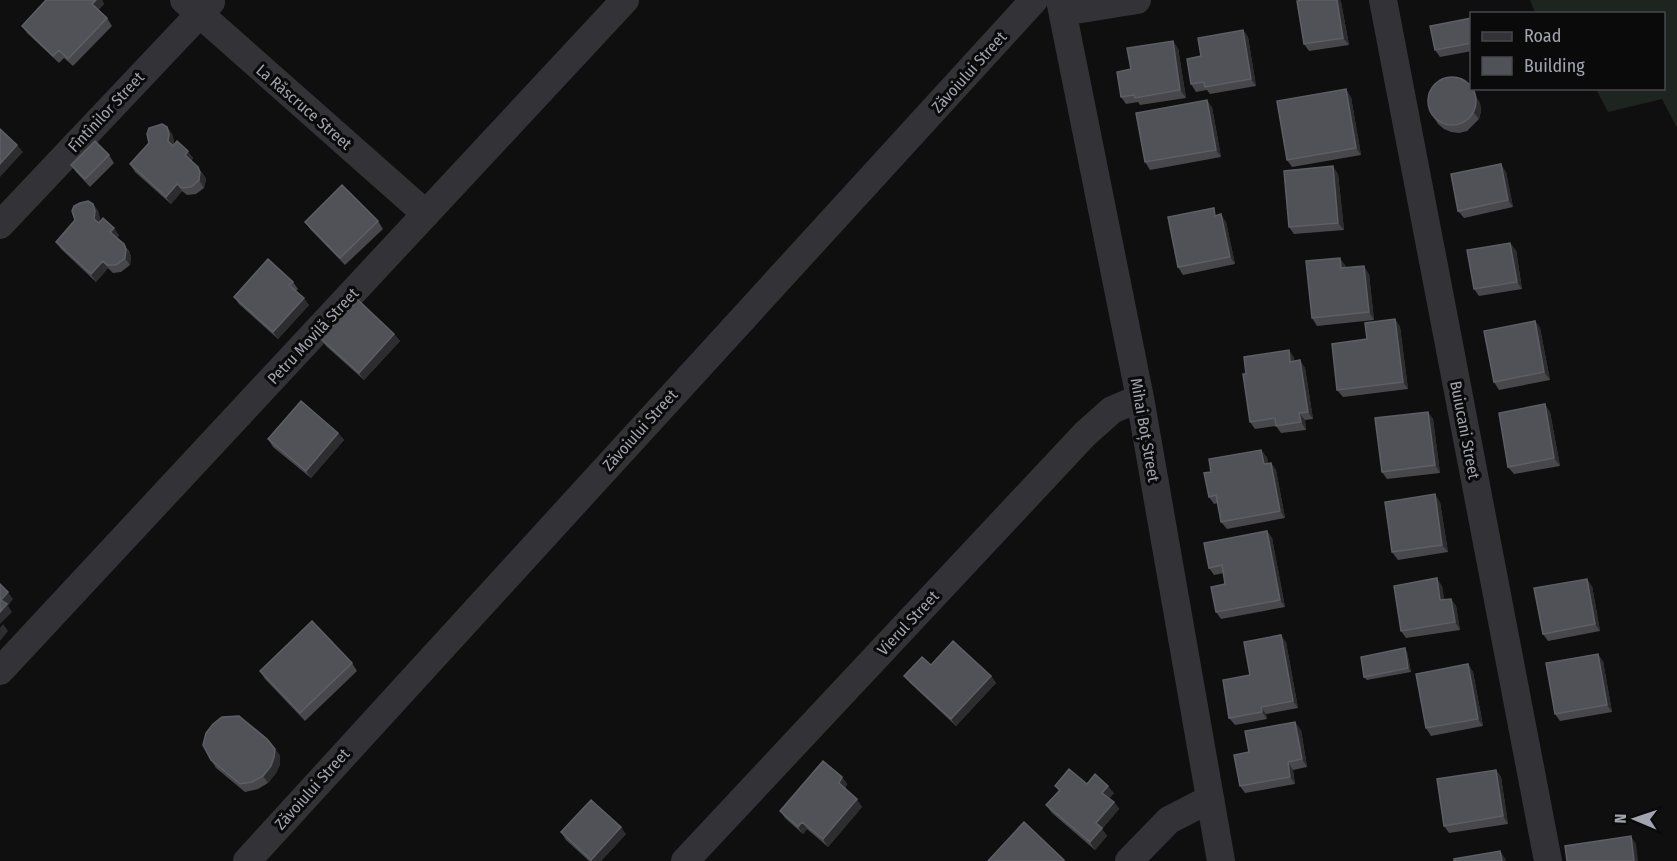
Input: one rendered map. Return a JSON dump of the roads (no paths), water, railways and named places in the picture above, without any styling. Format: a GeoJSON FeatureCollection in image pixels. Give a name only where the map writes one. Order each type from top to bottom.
{"type":"FeatureCollection","features":[{"type":"Feature","properties":{"kind":"street","name":"Petru Movilă Street"},"geometry":{"type":"LineString","coordinates":[[0,671],[626,0]]}},
{"type":"Feature","properties":{"kind":"street","name":"Zăvoiului Street"},"geometry":{"type":"LineString","coordinates":[[247,861],[1034,0]]}},
{"type":"Feature","properties":{"kind":"street"},"geometry":{"type":"LineString","coordinates":[[1061,6],[1137,0]]}},
{"type":"Feature","properties":{"kind":"street","name":"Buiucani Street"},"geometry":{"type":"LineString","coordinates":[[1383,0],[1548,861]]}},
{"type":"Feature","properties":{"kind":"street","name":"La Răscruce Street"},"geometry":{"type":"LineString","coordinates":[[198,5],[426,214]]}},
{"type":"Feature","properties":{"kind":"street","name":"Fîntînilor Street"},"geometry":{"type":"LineString","coordinates":[[0,225],[198,5]]}},
{"type":"Feature","properties":{"kind":"street","name":"Mihai Boț Street"},"geometry":{"type":"LineString","coordinates":[[1061,6],[1140,398],[1221,861]]}},
{"type":"Feature","properties":{"kind":"street","name":"Vierul Street"},"geometry":{"type":"LineString","coordinates":[[686,861],[1085,434],[1112,410],[1140,398]]}},
{"type":"Feature","properties":{"kind":"street"},"geometry":{"type":"LineString","coordinates":[[1129,861],[1169,820],[1210,799]]}}]}
